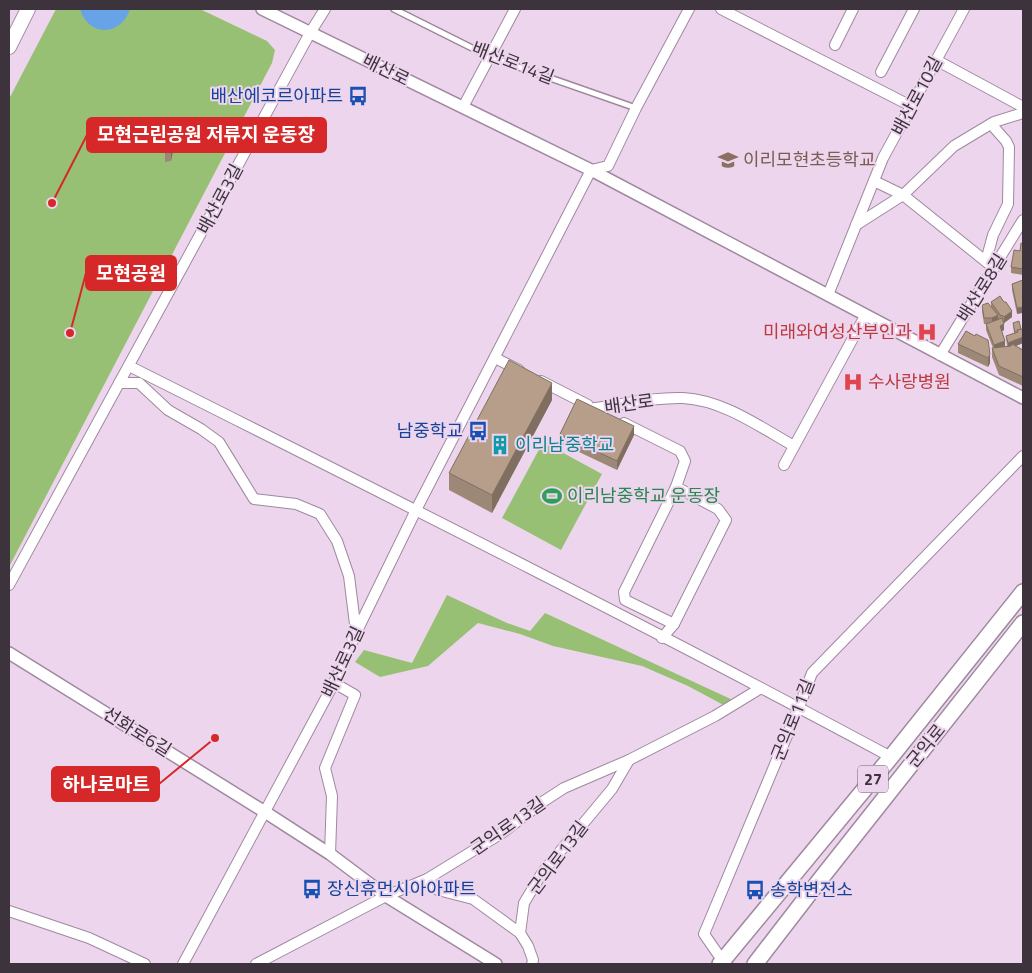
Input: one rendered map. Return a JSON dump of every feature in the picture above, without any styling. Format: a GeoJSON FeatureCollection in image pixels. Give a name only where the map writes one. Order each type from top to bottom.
{"type":"FeatureCollection","features":[{"type":"Feature","properties":{"kind":"main road"},"geometry":{"type":"LineString","coordinates":[[9,46],[28,9]]}},
{"type":"Feature","properties":{"kind":"main road","name":"군익로"},"geometry":{"type":"LineString","coordinates":[[721,962],[891,757],[1023,592]]}},
{"type":"Feature","properties":{"kind":"main road","name":"군익로"},"geometry":{"type":"LineString","coordinates":[[756,964],[818,881],[1023,623]]}},
{"type":"Feature","properties":{"kind":"street","name":"배산로"},"geometry":{"type":"LineString","coordinates":[[262,9],[591,170],[1023,398]]}},
{"type":"Feature","properties":{"kind":"street","name":"배산로3길"},"geometry":{"type":"LineString","coordinates":[[9,585],[310,33],[325,9]]}},
{"type":"Feature","properties":{"kind":"street"},"geometry":{"type":"LineString","coordinates":[[463,107],[515,9]]}},
{"type":"Feature","properties":{"kind":"street"},"geometry":{"type":"LineString","coordinates":[[495,358],[591,170],[608,166],[636,108],[689,9]]}},
{"type":"Feature","properties":{"kind":"street"},"geometry":{"type":"LineString","coordinates":[[721,9],[911,106]]}},
{"type":"Feature","properties":{"kind":"street"},"geometry":{"type":"LineString","coordinates":[[835,45],[853,9]]}},
{"type":"Feature","properties":{"kind":"street"},"geometry":{"type":"LineString","coordinates":[[881,72],[914,9]]}},
{"type":"Feature","properties":{"kind":"street","name":"배산로10길"},"geometry":{"type":"LineString","coordinates":[[828,296],[883,158],[964,9]]}},
{"type":"Feature","properties":{"kind":"street"},"geometry":{"type":"LineString","coordinates":[[936,60],[1023,107]]}},
{"type":"Feature","properties":{"kind":"street"},"geometry":{"type":"LineString","coordinates":[[856,225],[903,195],[954,146],[991,124],[1023,113]]}},
{"type":"Feature","properties":{"kind":"street"},"geometry":{"type":"LineString","coordinates":[[990,265],[993,235],[1008,204],[1009,188],[1009,147],[991,124]]}},
{"type":"Feature","properties":{"kind":"street"},"geometry":{"type":"LineString","coordinates":[[874,181],[903,195],[990,265]]}},
{"type":"Feature","properties":{"kind":"street","name":"배산로8길"},"geometry":{"type":"LineString","coordinates":[[940,355],[990,265],[1023,220]]}},
{"type":"Feature","properties":{"kind":"street"},"geometry":{"type":"LineString","coordinates":[[784,465],[865,316]]}},
{"type":"Feature","properties":{"kind":"street","name":"배산로"},"geometry":{"type":"LineString","coordinates":[[495,358],[595,408],[660,399],[684,398],[725,409],[794,446]]}},
{"type":"Feature","properties":{"kind":"street","name":"배산로3길"},"geometry":{"type":"LineString","coordinates":[[265,812],[334,683],[356,633],[416,510],[495,358]]}},
{"type":"Feature","properties":{"kind":"street"},"geometry":{"type":"LineString","coordinates":[[129,366],[416,510],[799,708]]}},
{"type":"Feature","properties":{"kind":"street"},"geometry":{"type":"LineString","coordinates":[[119,383],[139,383],[168,410],[219,442],[254,499],[296,504],[320,514],[337,541],[349,576],[356,633]]}},
{"type":"Feature","properties":{"kind":"street"},"geometry":{"type":"LineString","coordinates":[[595,408],[680,451],[685,461],[676,487],[624,592],[625,600],[674,624]]}},
{"type":"Feature","properties":{"kind":"street","name":"군익로11길"},"geometry":{"type":"LineString","coordinates":[[721,962],[704,934],[812,673],[1023,456]]}},
{"type":"Feature","properties":{"kind":"street"},"geometry":{"type":"LineString","coordinates":[[662,638],[674,624],[726,520],[718,509],[676,487]]}},
{"type":"Feature","properties":{"kind":"street","name":"선화로6길"},"geometry":{"type":"LineString","coordinates":[[9,653],[265,812],[330,854],[386,896],[496,964]]}},
{"type":"Feature","properties":{"kind":"street"},"geometry":{"type":"LineString","coordinates":[[330,854],[332,796],[325,768],[355,695],[334,683]]}},
{"type":"Feature","properties":{"kind":"street","name":"군익로13길"},"geometry":{"type":"LineString","coordinates":[[256,964],[386,896],[427,879],[502,833],[564,788],[629,760],[715,716],[761,688]]}},
{"type":"Feature","properties":{"kind":"street","name":"군익로"},"geometry":{"type":"LineString","coordinates":[[799,708],[891,757]]}},
{"type":"Feature","properties":{"kind":"street","name":"군의로13길"},"geometry":{"type":"LineString","coordinates":[[520,933],[524,903],[542,872],[612,789],[629,760]]}},
{"type":"Feature","properties":{"kind":"street"},"geometry":{"type":"LineString","coordinates":[[183,964],[265,812]]}},
{"type":"Feature","properties":{"kind":"street"},"geometry":{"type":"LineString","coordinates":[[427,879],[438,890],[473,899],[520,933],[528,946],[533,960],[532,964]]}},
{"type":"Feature","properties":{"kind":"street"},"geometry":{"type":"LineString","coordinates":[[10,910],[89,938],[145,964]]}},
{"type":"Feature","properties":{"kind":"lane","name":"배산로14길"},"geometry":{"type":"LineString","coordinates":[[394,9],[490,57],[636,108]]}},
{"type":"Feature","properties":{"kind":"green space"},"geometry":{"type":"Polygon","coordinates":[[[56,9],[200,9],[267,41],[275,50],[272,63],[9,567],[9,99],[56,9]]]}},
{"type":"Feature","properties":{"kind":"green space","name":"이리남중학교 운동장"},"geometry":{"type":"Polygon","coordinates":[[[543,442],[602,474],[561,550],[502,518],[543,442]]]}},
{"type":"Feature","properties":{"kind":"green space"},"geometry":{"type":"Polygon","coordinates":[[[447,595],[507,623],[530,631],[545,613],[735,701],[729,708],[688,686],[642,666],[553,646],[520,634],[478,623],[428,666],[380,677],[355,662],[364,650],[412,663],[447,595]]]}},
{"type":"Feature","properties":{"kind":"water"},"geometry":{"type":"Polygon","coordinates":[[[80,9],[130,9],[120,25],[105,30],[97,29],[90,25],[80,9]]]}},
{"type":"Feature","properties":{"kind":"building"},"geometry":{"type":"Polygon","coordinates":[[[182,118],[184,129],[175,132],[171,152],[165,153],[166,142],[157,139],[159,119],[182,118]]]}},
{"type":"Feature","properties":{"kind":"building"},"geometry":{"type":"Polygon","coordinates":[[[1021,243],[1023,244],[1023,269],[1011,267],[1014,250],[1020,251],[1021,243]]]}},
{"type":"Feature","properties":{"kind":"building"},"geometry":{"type":"Polygon","coordinates":[[[1023,280],[1023,307],[1017,308],[1012,284],[1023,280]]]}},
{"type":"Feature","properties":{"kind":"building"},"geometry":{"type":"Polygon","coordinates":[[[1000,296],[1012,311],[1004,317],[1001,316],[991,302],[1000,296]]]}},
{"type":"Feature","properties":{"kind":"building"},"geometry":{"type":"Polygon","coordinates":[[[988,303],[998,315],[992,318],[984,318],[982,305],[988,303]]]}},
{"type":"Feature","properties":{"kind":"building"},"geometry":{"type":"Polygon","coordinates":[[[1002,318],[1004,324],[1000,326],[1005,341],[994,345],[986,324],[1002,318]]]}},
{"type":"Feature","properties":{"kind":"building"},"geometry":{"type":"Polygon","coordinates":[[[1019,321],[1021,329],[1015,332],[1013,323],[1019,321]]]}},
{"type":"Feature","properties":{"kind":"building"},"geometry":{"type":"Polygon","coordinates":[[[1023,329],[1023,337],[1008,343],[1006,336],[1023,329]]]}},
{"type":"Feature","properties":{"kind":"building"},"geometry":{"type":"Polygon","coordinates":[[[966,331],[988,340],[990,354],[988,358],[958,344],[966,331]]]}},
{"type":"Feature","properties":{"kind":"building"},"geometry":{"type":"Polygon","coordinates":[[[1012,344],[1023,350],[1023,377],[999,366],[992,348],[1011,346],[1012,344]]]}},
{"type":"Feature","properties":{"kind":"building","name":"이리남중학교"},"geometry":{"type":"Polygon","coordinates":[[[509,360],[552,383],[492,495],[449,473],[509,360]]]}},
{"type":"Feature","properties":{"kind":"building"},"geometry":{"type":"Polygon","coordinates":[[[577,399],[634,426],[617,461],[560,434],[577,399]]]}},
{"type":"Feature","properties":{"kind":"place","name":"배산에코르아파트"},"geometry":{"type":"Point","coordinates":[358,96]}},
{"type":"Feature","properties":{"kind":"place","name":"이리모현초등학교"},"geometry":{"type":"Point","coordinates":[728,160]}},
{"type":"Feature","properties":{"kind":"place","name":"모현근린공원 저류지 운동장"},"geometry":{"type":"Point","coordinates":[52,203]}},
{"type":"Feature","properties":{"kind":"place","name":"미래와여성산부인과"},"geometry":{"type":"Point","coordinates":[927,332]}},
{"type":"Feature","properties":{"kind":"place","name":"모현공원"},"geometry":{"type":"Point","coordinates":[70,333]}},
{"type":"Feature","properties":{"kind":"place","name":"수사랑병원"},"geometry":{"type":"Point","coordinates":[853,382]}},
{"type":"Feature","properties":{"kind":"place","name":"남중학교"},"geometry":{"type":"Point","coordinates":[478,431]}},
{"type":"Feature","properties":{"kind":"place","name":"이리남중학교"},"geometry":{"type":"Point","coordinates":[500,445]}},
{"type":"Feature","properties":{"kind":"place","name":"이리남중학교 운동장"},"geometry":{"type":"Point","coordinates":[552,496]}},
{"type":"Feature","properties":{"kind":"place","name":"하나로마트"},"geometry":{"type":"Point","coordinates":[215,738]}},
{"type":"Feature","properties":{"kind":"place","name":"장신휴먼시아아파트"},"geometry":{"type":"Point","coordinates":[312,889]}},
{"type":"Feature","properties":{"kind":"place","name":"송학변전소"},"geometry":{"type":"Point","coordinates":[755,890]}}]}
